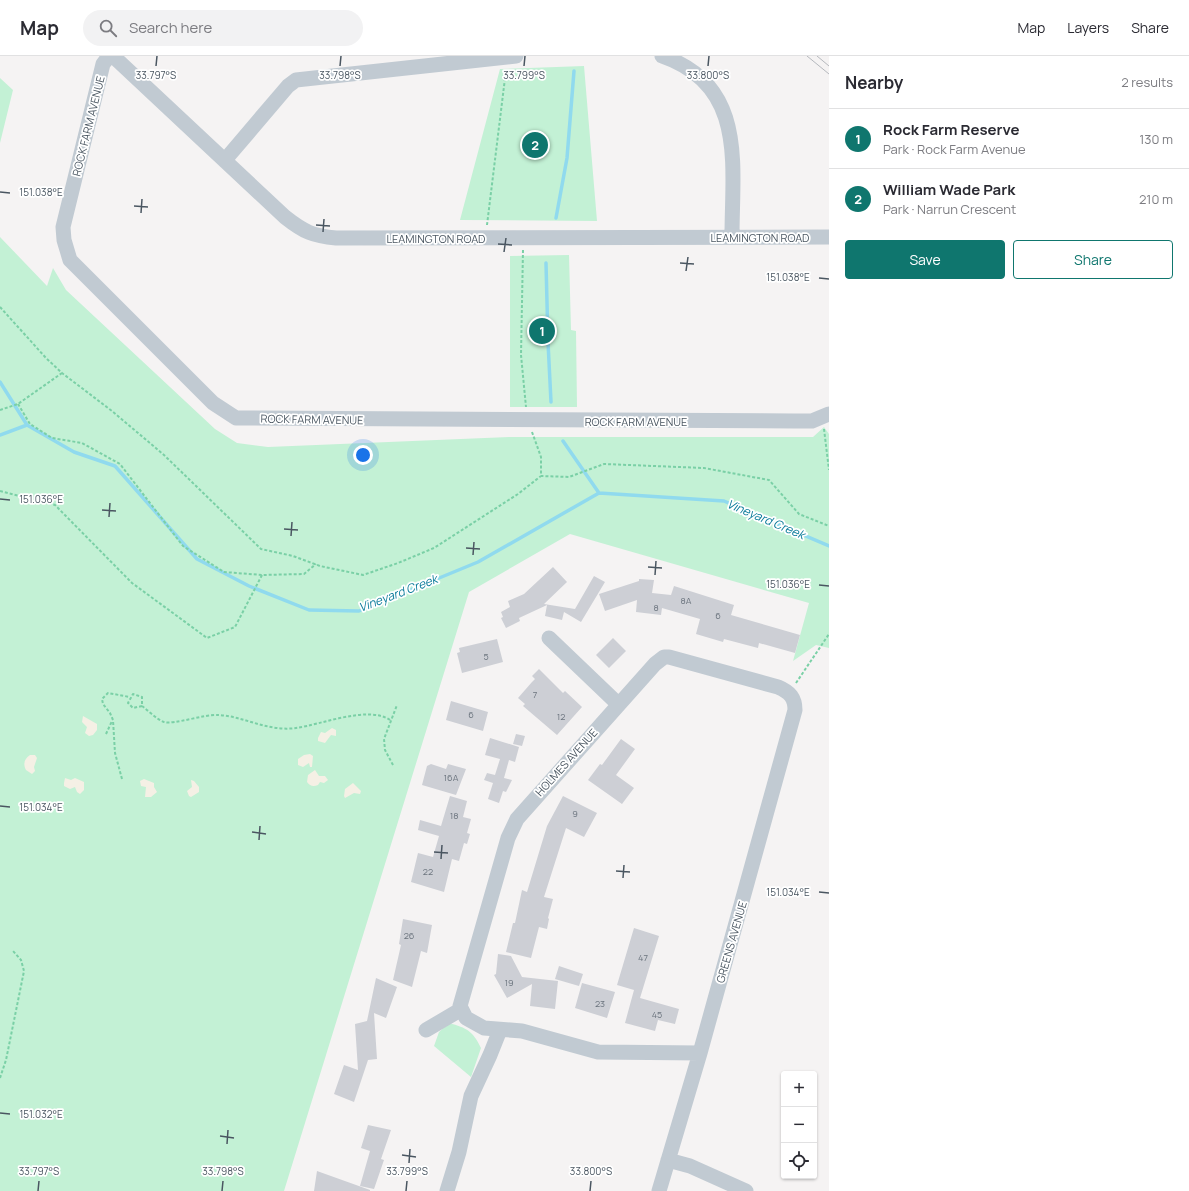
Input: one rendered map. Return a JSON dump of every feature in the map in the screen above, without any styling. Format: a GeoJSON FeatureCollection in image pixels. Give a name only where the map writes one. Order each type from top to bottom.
{"type":"FeatureCollection","features":[{"type":"Feature","properties":{"kind":"street","name":"ROCK FARM AVENUE"},"geometry":{"type":"LineString","coordinates":[[109,56],[103,64],[63,227],[64,240],[70,260],[213,403],[236,418],[794,422],[812,421],[826,416]]}},
{"type":"Feature","properties":{"kind":"street","name":"LEAMINGTON ROAD"},"geometry":{"type":"LineString","coordinates":[[113,56],[285,217],[307,233],[318,236],[336,238],[829,237]]}},
{"type":"Feature","properties":{"kind":"street"},"geometry":{"type":"LineString","coordinates":[[662,56],[685,66],[699,77],[709,87],[723,108],[731,138],[732,236]]}},
{"type":"Feature","properties":{"kind":"street"},"geometry":{"type":"LineString","coordinates":[[225,160],[288,86],[296,80],[511,57]]}},
{"type":"Feature","properties":{"kind":"street"},"geometry":{"type":"LineString","coordinates":[[549,638],[618,704]]}},
{"type":"Feature","properties":{"kind":"street","name":"HOLMES AVENUE"},"geometry":{"type":"LineString","coordinates":[[460,1010],[461,1002],[512,828],[524,809],[659,660],[669,657],[778,688],[793,689]]}},
{"type":"Feature","properties":{"kind":"street","name":"GREENS AVENUE"},"geometry":{"type":"LineString","coordinates":[[659,1191],[700,1053],[794,717],[795,704],[793,689]]}},
{"type":"Feature","properties":{"kind":"street"},"geometry":{"type":"LineString","coordinates":[[426,1030],[460,1010],[470,1022],[484,1028],[522,1031],[598,1052],[700,1053]]}},
{"type":"Feature","properties":{"kind":"street"},"geometry":{"type":"LineString","coordinates":[[447,1191],[459,1152],[471,1096],[500,1030]]}},
{"type":"Feature","properties":{"kind":"street"},"geometry":{"type":"LineString","coordinates":[[668,1160],[690,1166],[746,1191]]}},
{"type":"Feature","properties":{"kind":"path"},"geometry":{"type":"LineString","coordinates":[[486,238],[506,66],[511,57]]}},
{"type":"Feature","properties":{"kind":"path"},"geometry":{"type":"LineString","coordinates":[[523,238],[521,355],[528,421],[541,457],[541,476]]}},
{"type":"Feature","properties":{"kind":"path"},"geometry":{"type":"LineString","coordinates":[[0,307],[46,358],[62,373],[112,411],[164,455],[261,549],[293,556],[316,564],[363,575],[398,563],[434,548],[518,494],[541,476],[569,477],[604,464],[704,468],[769,480],[798,514],[829,526]]}},
{"type":"Feature","properties":{"kind":"path"},"geometry":{"type":"LineString","coordinates":[[0,410],[18,404],[62,373]]}},
{"type":"Feature","properties":{"kind":"path"},"geometry":{"type":"LineString","coordinates":[[18,404],[30,424],[52,438],[82,443],[120,464],[183,546],[224,572],[262,575],[304,574],[316,564]]}},
{"type":"Feature","properties":{"kind":"path"},"geometry":{"type":"LineString","coordinates":[[826,416],[829,470]]}},
{"type":"Feature","properties":{"kind":"path"},"geometry":{"type":"LineString","coordinates":[[0,491],[55,504],[132,583],[207,638],[235,627],[262,575]]}},
{"type":"Feature","properties":{"kind":"path"},"geometry":{"type":"LineString","coordinates":[[793,689],[829,635]]}},
{"type":"Feature","properties":{"kind":"path"},"geometry":{"type":"LineString","coordinates":[[122,779],[114,753],[112,720],[110,713],[102,704],[103,696],[108,694],[130,697],[133,694],[138,695],[142,698],[142,706]]}},
{"type":"Feature","properties":{"kind":"path"},"geometry":{"type":"LineString","coordinates":[[130,697],[128,702],[130,706],[133,708],[142,706],[158,718],[169,723],[218,715],[262,726],[289,729],[344,717],[379,715],[390,720]]}},
{"type":"Feature","properties":{"kind":"path"},"geometry":{"type":"LineString","coordinates":[[393,765],[384,744],[390,720],[397,705]]}},
{"type":"Feature","properties":{"kind":"path"},"geometry":{"type":"LineString","coordinates":[[106,734],[112,720]]}},
{"type":"Feature","properties":{"kind":"path"},"geometry":{"type":"LineString","coordinates":[[0,1078],[6,1060],[24,971],[21,960],[13,951]]}},
{"type":"Feature","properties":{"kind":"green space"},"geometry":{"type":"Polygon","coordinates":[[[584,66],[597,221],[460,220],[500,69],[584,66]]]}},
{"type":"Feature","properties":{"kind":"green space"},"geometry":{"type":"Polygon","coordinates":[[[0,78],[13,90],[0,143],[0,78]]]}},
{"type":"Feature","properties":{"kind":"green space"},"geometry":{"type":"Polygon","coordinates":[[[0,237],[47,286],[53,268],[66,290],[215,429],[237,443],[268,447],[509,437],[813,437],[824,427],[829,434],[829,648],[816,645],[793,661],[809,603],[570,534],[469,592],[284,1191],[0,1191],[0,237]]]}},
{"type":"Feature","properties":{"kind":"green space"},"geometry":{"type":"Polygon","coordinates":[[[569,255],[571,330],[576,331],[577,407],[510,407],[510,256],[569,255]]]}},
{"type":"Feature","properties":{"kind":"green space"},"geometry":{"type":"Polygon","coordinates":[[[449,1023],[469,1031],[481,1048],[471,1077],[434,1046],[439,1032],[449,1023]]]}},
{"type":"Feature","properties":{"kind":"sand"},"geometry":{"type":"Polygon","coordinates":[[[83,716],[97,724],[97,730],[93,735],[89,736],[85,733],[87,727],[82,722],[83,716]]]}},
{"type":"Feature","properties":{"kind":"sand"},"geometry":{"type":"Polygon","coordinates":[[[332,728],[336,730],[336,736],[331,735],[325,743],[318,741],[321,732],[325,733],[332,728]]]}},
{"type":"Feature","properties":{"kind":"sand"},"geometry":{"type":"Polygon","coordinates":[[[310,754],[313,756],[312,767],[310,767],[309,763],[303,767],[298,765],[298,759],[304,755],[310,754]]]}},
{"type":"Feature","properties":{"kind":"sand"},"geometry":{"type":"Polygon","coordinates":[[[30,755],[35,755],[37,758],[34,767],[35,771],[32,774],[26,770],[25,766],[25,760],[30,755]]]}},
{"type":"Feature","properties":{"kind":"sand"},"geometry":{"type":"Polygon","coordinates":[[[315,770],[319,776],[325,776],[328,780],[324,783],[320,782],[316,786],[309,784],[307,782],[308,775],[315,770]]]}},
{"type":"Feature","properties":{"kind":"sand"},"geometry":{"type":"Polygon","coordinates":[[[65,778],[71,780],[75,778],[84,782],[84,790],[80,794],[77,792],[75,787],[70,789],[64,786],[65,778]]]}},
{"type":"Feature","properties":{"kind":"sand"},"geometry":{"type":"Polygon","coordinates":[[[144,779],[154,783],[154,787],[157,792],[151,797],[145,797],[146,787],[141,786],[140,781],[144,779]]]}},
{"type":"Feature","properties":{"kind":"sand"},"geometry":{"type":"Polygon","coordinates":[[[191,780],[194,781],[199,787],[199,792],[191,797],[187,791],[192,787],[191,780]]]}},
{"type":"Feature","properties":{"kind":"sand"},"geometry":{"type":"Polygon","coordinates":[[[353,783],[361,791],[360,794],[354,793],[345,798],[345,789],[353,783]]]}},
{"type":"Feature","properties":{"kind":"building"},"geometry":{"type":"Polygon","coordinates":[[[553,567],[567,582],[544,604],[575,609],[594,576],[605,582],[581,622],[564,612],[562,620],[545,616],[547,605],[519,618],[520,621],[506,628],[501,618],[503,617],[501,612],[510,607],[508,601],[524,594],[553,567]]]}},
{"type":"Feature","properties":{"kind":"building"},"geometry":{"type":"Polygon","coordinates":[[[639,579],[654,580],[652,593],[671,595],[674,586],[734,605],[731,615],[800,635],[795,653],[759,643],[758,648],[724,639],[723,642],[696,634],[700,619],[662,608],[661,615],[636,612],[637,600],[605,611],[599,594],[639,581],[639,579]]]}},
{"type":"Feature","properties":{"kind":"building"},"geometry":{"type":"Polygon","coordinates":[[[613,638],[626,651],[609,668],[596,655],[613,638]]]}},
{"type":"Feature","properties":{"kind":"building"},"geometry":{"type":"Polygon","coordinates":[[[497,639],[503,662],[462,673],[457,653],[460,652],[459,648],[497,639]]]}},
{"type":"Feature","properties":{"kind":"building"},"geometry":{"type":"Polygon","coordinates":[[[539,669],[563,693],[565,691],[582,707],[557,735],[523,706],[525,704],[518,698],[535,679],[532,676],[539,669]]]}},
{"type":"Feature","properties":{"kind":"building"},"geometry":{"type":"Polygon","coordinates":[[[451,701],[488,712],[483,731],[446,720],[451,701]]]}},
{"type":"Feature","properties":{"kind":"building"},"geometry":{"type":"Polygon","coordinates":[[[516,734],[525,736],[522,746],[513,744],[516,734]]]}},
{"type":"Feature","properties":{"kind":"building"},"geometry":{"type":"Polygon","coordinates":[[[490,738],[519,747],[515,762],[509,760],[504,778],[512,780],[506,792],[503,791],[499,803],[488,799],[493,783],[484,780],[487,773],[495,775],[500,759],[485,755],[490,738]]]}},
{"type":"Feature","properties":{"kind":"building"},"geometry":{"type":"Polygon","coordinates":[[[621,739],[635,749],[616,775],[634,788],[622,804],[588,780],[600,764],[602,765],[621,739]]]}},
{"type":"Feature","properties":{"kind":"building"},"geometry":{"type":"Polygon","coordinates":[[[431,764],[446,769],[448,764],[466,769],[456,795],[422,785],[427,766],[431,764]]]}},
{"type":"Feature","properties":{"kind":"building"},"geometry":{"type":"Polygon","coordinates":[[[450,796],[467,801],[463,817],[471,819],[467,833],[470,834],[467,844],[464,843],[459,861],[452,859],[444,892],[411,882],[418,853],[433,857],[439,836],[418,830],[420,820],[441,826],[450,796]]]}},
{"type":"Feature","properties":{"kind":"building"},"geometry":{"type":"Polygon","coordinates":[[[563,796],[597,813],[584,837],[566,828],[544,897],[553,899],[547,929],[539,927],[531,958],[506,952],[513,923],[515,923],[522,890],[527,892],[547,826],[563,796]]]}},
{"type":"Feature","properties":{"kind":"building"},"geometry":{"type":"Polygon","coordinates":[[[403,919],[432,925],[427,953],[421,951],[412,987],[393,980],[401,945],[399,944],[403,919]]]}},
{"type":"Feature","properties":{"kind":"building"},"geometry":{"type":"Polygon","coordinates":[[[634,928],[659,936],[640,998],[679,1009],[675,1024],[658,1020],[655,1031],[625,1023],[634,990],[617,985],[634,928]]]}},
{"type":"Feature","properties":{"kind":"building"},"geometry":{"type":"Polygon","coordinates":[[[498,954],[511,956],[522,977],[558,981],[555,1009],[530,1006],[532,984],[507,998],[494,975],[496,974],[498,954]]]}},
{"type":"Feature","properties":{"kind":"building"},"geometry":{"type":"Polygon","coordinates":[[[559,966],[583,974],[579,986],[555,979],[559,966]]]}},
{"type":"Feature","properties":{"kind":"building"},"geometry":{"type":"Polygon","coordinates":[[[376,978],[397,987],[386,1018],[374,1013],[377,1059],[368,1060],[354,1102],[334,1094],[344,1065],[358,1070],[355,1024],[367,1021],[376,978]]]}},
{"type":"Feature","properties":{"kind":"building"},"geometry":{"type":"Polygon","coordinates":[[[582,983],[615,992],[607,1018],[575,1008],[582,983]]]}},
{"type":"Feature","properties":{"kind":"building"},"geometry":{"type":"Polygon","coordinates":[[[368,1125],[391,1130],[381,1159],[384,1160],[374,1189],[360,1186],[370,1151],[361,1148],[368,1125]]]}},
{"type":"Feature","properties":{"kind":"building"},"geometry":{"type":"Polygon","coordinates":[[[317,1171],[370,1190],[370,1191],[314,1191],[317,1171]]]}},
{"type":"Feature","properties":{"kind":"waterway"},"geometry":{"type":"LineString","coordinates":[[556,218],[567,158],[574,71]]}},
{"type":"Feature","properties":{"kind":"waterway"},"geometry":{"type":"LineString","coordinates":[[546,263],[551,402]]}},
{"type":"Feature","properties":{"kind":"waterway","name":"Vineyard Creek"},"geometry":{"type":"LineString","coordinates":[[0,382],[27,425],[74,452],[115,466],[197,559],[249,586],[309,610],[359,611],[478,562],[599,493],[724,501],[829,546]]}},
{"type":"Feature","properties":{"kind":"waterway"},"geometry":{"type":"LineString","coordinates":[[0,435],[27,425]]}},
{"type":"Feature","properties":{"kind":"waterway"},"geometry":{"type":"LineString","coordinates":[[563,441],[599,493]]}},
{"type":"Feature","properties":{"kind":"tram line"},"geometry":{"type":"LineString","coordinates":[[807,56],[829,74]]}},
{"type":"Feature","properties":{"kind":"tram line"},"geometry":{"type":"LineString","coordinates":[[817,56],[829,66]]}},
{"type":"Feature","properties":{"kind":"place","name":"William Wade Park"},"geometry":{"type":"Point","coordinates":[535,145]}},
{"type":"Feature","properties":{"kind":"place","name":"Rock Farm Reserve"},"geometry":{"type":"Point","coordinates":[542,331]}}]}
